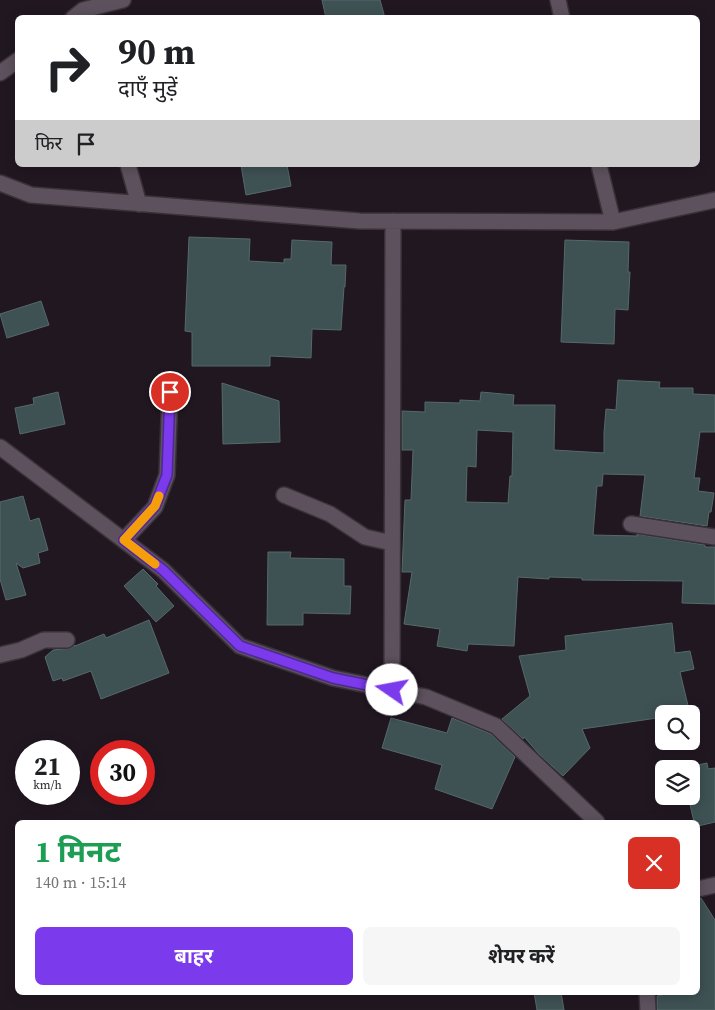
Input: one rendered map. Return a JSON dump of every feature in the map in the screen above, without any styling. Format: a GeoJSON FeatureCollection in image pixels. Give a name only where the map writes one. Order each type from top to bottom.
{"type":"FeatureCollection","features":[{"type":"Feature","properties":{"kind":"street"},"geometry":{"type":"LineString","coordinates":[[80,15],[123,0]]}},
{"type":"Feature","properties":{"kind":"street"},"geometry":{"type":"LineString","coordinates":[[558,0],[561,15]]}},
{"type":"Feature","properties":{"kind":"street"},"geometry":{"type":"LineString","coordinates":[[0,73],[15,62]]}},
{"type":"Feature","properties":{"kind":"street"},"geometry":{"type":"LineString","coordinates":[[129,167],[139,204]]}},
{"type":"Feature","properties":{"kind":"street"},"geometry":{"type":"LineString","coordinates":[[599,167],[613,222]]}},
{"type":"Feature","properties":{"kind":"street"},"geometry":{"type":"LineString","coordinates":[[0,184],[31,195],[360,221],[613,222],[715,200]]}},
{"type":"Feature","properties":{"kind":"street"},"geometry":{"type":"LineString","coordinates":[[392,690],[393,221]]}},
{"type":"Feature","properties":{"kind":"street"},"geometry":{"type":"LineString","coordinates":[[124,540],[155,506],[167,475],[170,392]]}},
{"type":"Feature","properties":{"kind":"street"},"geometry":{"type":"LineString","coordinates":[[0,447],[163,570],[240,646],[333,678],[426,697],[496,726],[595,820]]}},
{"type":"Feature","properties":{"kind":"street"},"geometry":{"type":"LineString","coordinates":[[284,495],[330,514],[365,537],[392,542]]}},
{"type":"Feature","properties":{"kind":"street"},"geometry":{"type":"LineString","coordinates":[[631,524],[715,537]]}},
{"type":"Feature","properties":{"kind":"street"},"geometry":{"type":"LineString","coordinates":[[0,655],[21,650],[44,640],[67,640]]}},
{"type":"Feature","properties":{"kind":"street"},"geometry":{"type":"LineString","coordinates":[[700,889],[715,885]]}},
{"type":"Feature","properties":{"kind":"street"},"geometry":{"type":"LineString","coordinates":[[647,995],[648,1010]]}},
{"type":"Feature","properties":{"kind":"building"},"geometry":{"type":"Polygon","coordinates":[[[322,0],[380,0],[384,15],[325,15],[322,0]]]}},
{"type":"Feature","properties":{"kind":"building"},"geometry":{"type":"Polygon","coordinates":[[[241,167],[287,167],[291,186],[246,195],[241,167]]]}},
{"type":"Feature","properties":{"kind":"building"},"geometry":{"type":"Polygon","coordinates":[[[189,237],[250,239],[249,261],[284,263],[284,259],[291,259],[292,240],[332,242],[331,265],[346,265],[341,330],[312,329],[311,358],[270,356],[270,366],[192,366],[192,332],[185,331],[189,237]]]}},
{"type":"Feature","properties":{"kind":"building"},"geometry":{"type":"Polygon","coordinates":[[[565,240],[629,242],[628,310],[615,309],[614,344],[561,342],[565,240]]]}},
{"type":"Feature","properties":{"kind":"building"},"geometry":{"type":"Polygon","coordinates":[[[41,301],[49,325],[7,338],[0,314],[41,301]]]}},
{"type":"Feature","properties":{"kind":"building"},"geometry":{"type":"Polygon","coordinates":[[[618,380],[660,382],[659,388],[693,388],[693,394],[715,395],[715,432],[700,432],[694,478],[700,478],[698,491],[714,493],[707,526],[640,516],[645,475],[603,474],[602,486],[597,486],[593,535],[637,536],[637,534],[705,545],[705,547],[715,547],[715,604],[682,603],[683,581],[518,577],[514,646],[468,644],[467,651],[437,646],[440,629],[404,624],[412,572],[402,572],[405,500],[411,500],[413,450],[402,450],[402,411],[425,412],[425,402],[460,403],[460,400],[480,401],[481,392],[514,395],[513,405],[555,405],[554,450],[604,453],[606,409],[616,410],[618,380]],[[477,430],[476,467],[467,466],[466,502],[508,503],[510,476],[512,476],[513,432],[477,430]]]}},
{"type":"Feature","properties":{"kind":"building"},"geometry":{"type":"Polygon","coordinates":[[[222,383],[279,401],[280,442],[223,444],[222,383]]]}},
{"type":"Feature","properties":{"kind":"building"},"geometry":{"type":"Polygon","coordinates":[[[58,392],[65,424],[20,434],[15,408],[34,404],[33,398],[58,392]]]}},
{"type":"Feature","properties":{"kind":"building"},"geometry":{"type":"Polygon","coordinates":[[[23,496],[30,521],[39,518],[48,550],[38,553],[40,563],[23,568],[16,563],[26,595],[6,600],[0,579],[0,502],[23,496]]]}},
{"type":"Feature","properties":{"kind":"building"},"geometry":{"type":"Polygon","coordinates":[[[268,552],[291,552],[290,558],[344,559],[344,586],[351,586],[350,614],[303,613],[303,625],[267,625],[268,552]]]}},
{"type":"Feature","properties":{"kind":"building"},"geometry":{"type":"Polygon","coordinates":[[[143,569],[158,584],[156,586],[174,606],[156,622],[124,586],[143,569]]]}},
{"type":"Feature","properties":{"kind":"building"},"geometry":{"type":"Polygon","coordinates":[[[149,620],[169,673],[101,699],[91,671],[63,681],[62,678],[53,681],[45,657],[53,650],[71,648],[104,634],[106,638],[149,620]]]}},
{"type":"Feature","properties":{"kind":"building"},"geometry":{"type":"Polygon","coordinates":[[[672,623],[675,653],[690,651],[694,669],[680,672],[688,705],[655,705],[655,718],[582,729],[590,748],[563,776],[524,737],[523,739],[502,719],[530,696],[519,656],[566,650],[565,636],[672,623]]]}},
{"type":"Feature","properties":{"kind":"building"},"geometry":{"type":"Polygon","coordinates":[[[391,718],[447,733],[452,718],[491,734],[515,757],[492,809],[435,789],[442,765],[382,748],[391,718]]]}},
{"type":"Feature","properties":{"kind":"building"},"geometry":{"type":"Polygon","coordinates":[[[707,763],[708,769],[715,768],[715,822],[700,826],[700,820],[694,820],[690,805],[700,805],[700,764],[707,763]]]}},
{"type":"Feature","properties":{"kind":"building"},"geometry":{"type":"Polygon","coordinates":[[[701,898],[715,920],[715,1010],[657,1010],[657,996],[700,995],[701,898]]]}},
{"type":"Feature","properties":{"kind":"building"},"geometry":{"type":"Polygon","coordinates":[[[534,995],[562,995],[564,1010],[537,1010],[534,995]]]}},
{"type":"Feature","properties":{"kind":"slow traffic"},"geometry":{"type":"LineString","coordinates":[[155,564],[124,540],[155,506],[159,496]]}},
{"type":"Feature","properties":{"kind":"route"},"geometry":{"type":"LineString","coordinates":[[170,392],[167,475],[155,506],[124,540],[163,570],[240,646],[333,678],[392,690]]}}]}
